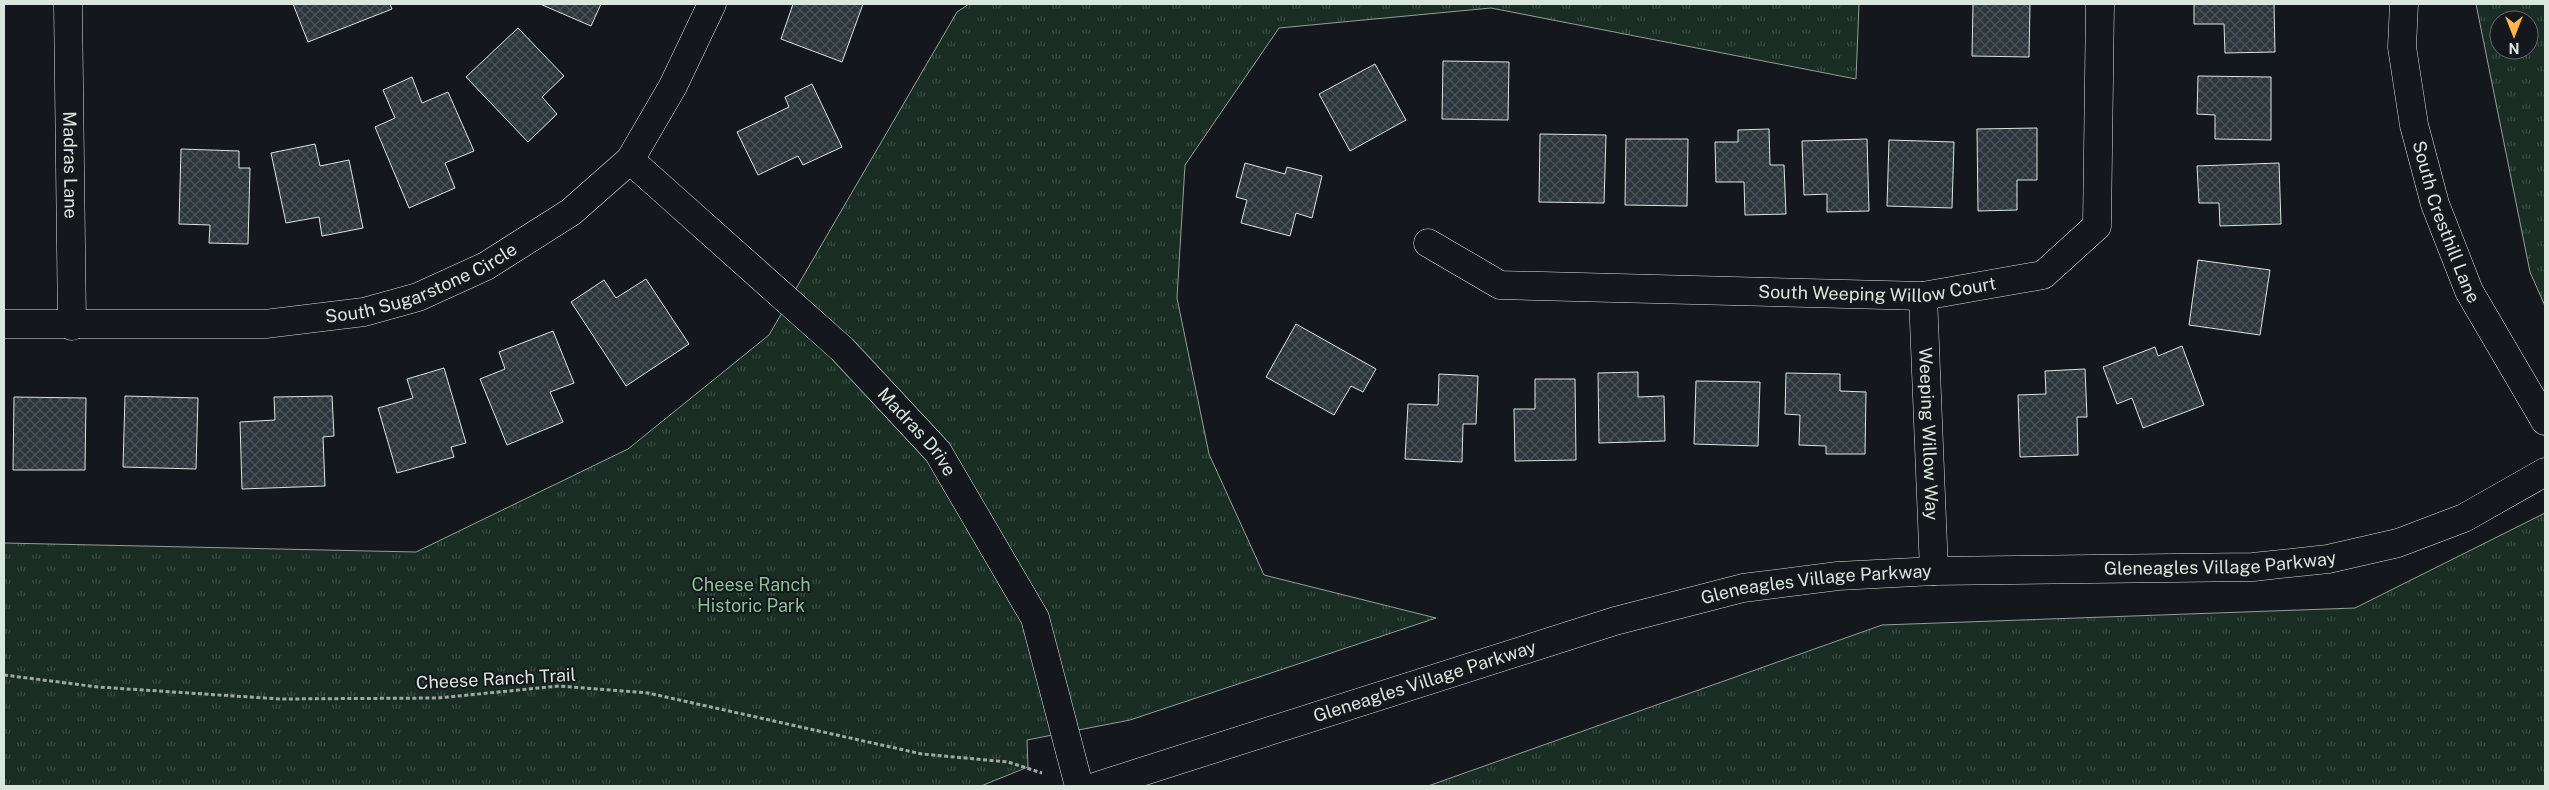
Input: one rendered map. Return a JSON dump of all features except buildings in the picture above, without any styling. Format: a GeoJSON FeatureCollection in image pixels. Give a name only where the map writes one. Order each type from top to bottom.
{"type":"FeatureCollection","features":[{"type":"Feature","properties":{"kind":"street","name":"Madras Lane"},"geometry":{"type":"LineString","coordinates":[[68,4],[72,326]]}},
{"type":"Feature","properties":{"kind":"street","name":"South Sugarstone Circle"},"geometry":{"type":"LineString","coordinates":[[4,324],[72,326],[265,324],[364,312],[418,297],[486,266],[563,216],[630,160],[673,86],[712,4]]}},
{"type":"Feature","properties":{"kind":"street","name":"South Weeping Willow Court"},"geometry":{"type":"LineString","coordinates":[[1428,243],[1500,285],[1924,296],[2043,274],[2097,226],[2100,4]]}},
{"type":"Feature","properties":{"kind":"street","name":"South Cresthill Lane"},"geometry":{"type":"LineString","coordinates":[[2404,4],[2402,47],[2414,126],[2435,204],[2468,291],[2545,421]]}},
{"type":"Feature","properties":{"kind":"street","name":"Madras Drive"},"geometry":{"type":"LineString","coordinates":[[630,160],[842,349],[938,452],[1035,618],[1079,786]]}},
{"type":"Feature","properties":{"kind":"street","name":"Weeping Willow Way"},"geometry":{"type":"LineString","coordinates":[[1924,296],[1934,571]]}},
{"type":"Feature","properties":{"kind":"street","name":"Gleneagles Village Parkway"},"geometry":{"type":"LineString","coordinates":[[1097,786],[1615,621],[1743,588],[1838,576],[1934,571],[2253,567],[2328,559],[2398,543],[2464,518],[2545,472]]}},
{"type":"Feature","properties":{"kind":"path","name":"Cheese Ranch Trail"},"geometry":{"type":"LineString","coordinates":[[4,675],[98,687],[280,699],[438,698],[560,686],[648,693],[922,754],[1008,762],[1028,767],[1044,774]]}},
{"type":"Feature","properties":{"kind":"green space","name":"Cheese Ranch Historic Park"},"geometry":{"type":"Polygon","coordinates":[[[969,4],[1859,4],[1856,79],[1491,8],[1279,28],[1185,165],[1177,298],[1209,454],[1264,575],[1436,618],[1130,720],[1027,740],[1028,767],[981,786],[4,786],[4,543],[416,552],[628,449],[769,335],[957,12],[969,4]]]}},
{"type":"Feature","properties":{"kind":"green space"},"geometry":{"type":"Polygon","coordinates":[[[2476,4],[2545,4],[2545,306],[2530,272],[2476,4]]]}},
{"type":"Feature","properties":{"kind":"green space"},"geometry":{"type":"Polygon","coordinates":[[[2545,513],[2545,786],[1428,786],[1882,625],[2355,608],[2545,513]]]}}]}
